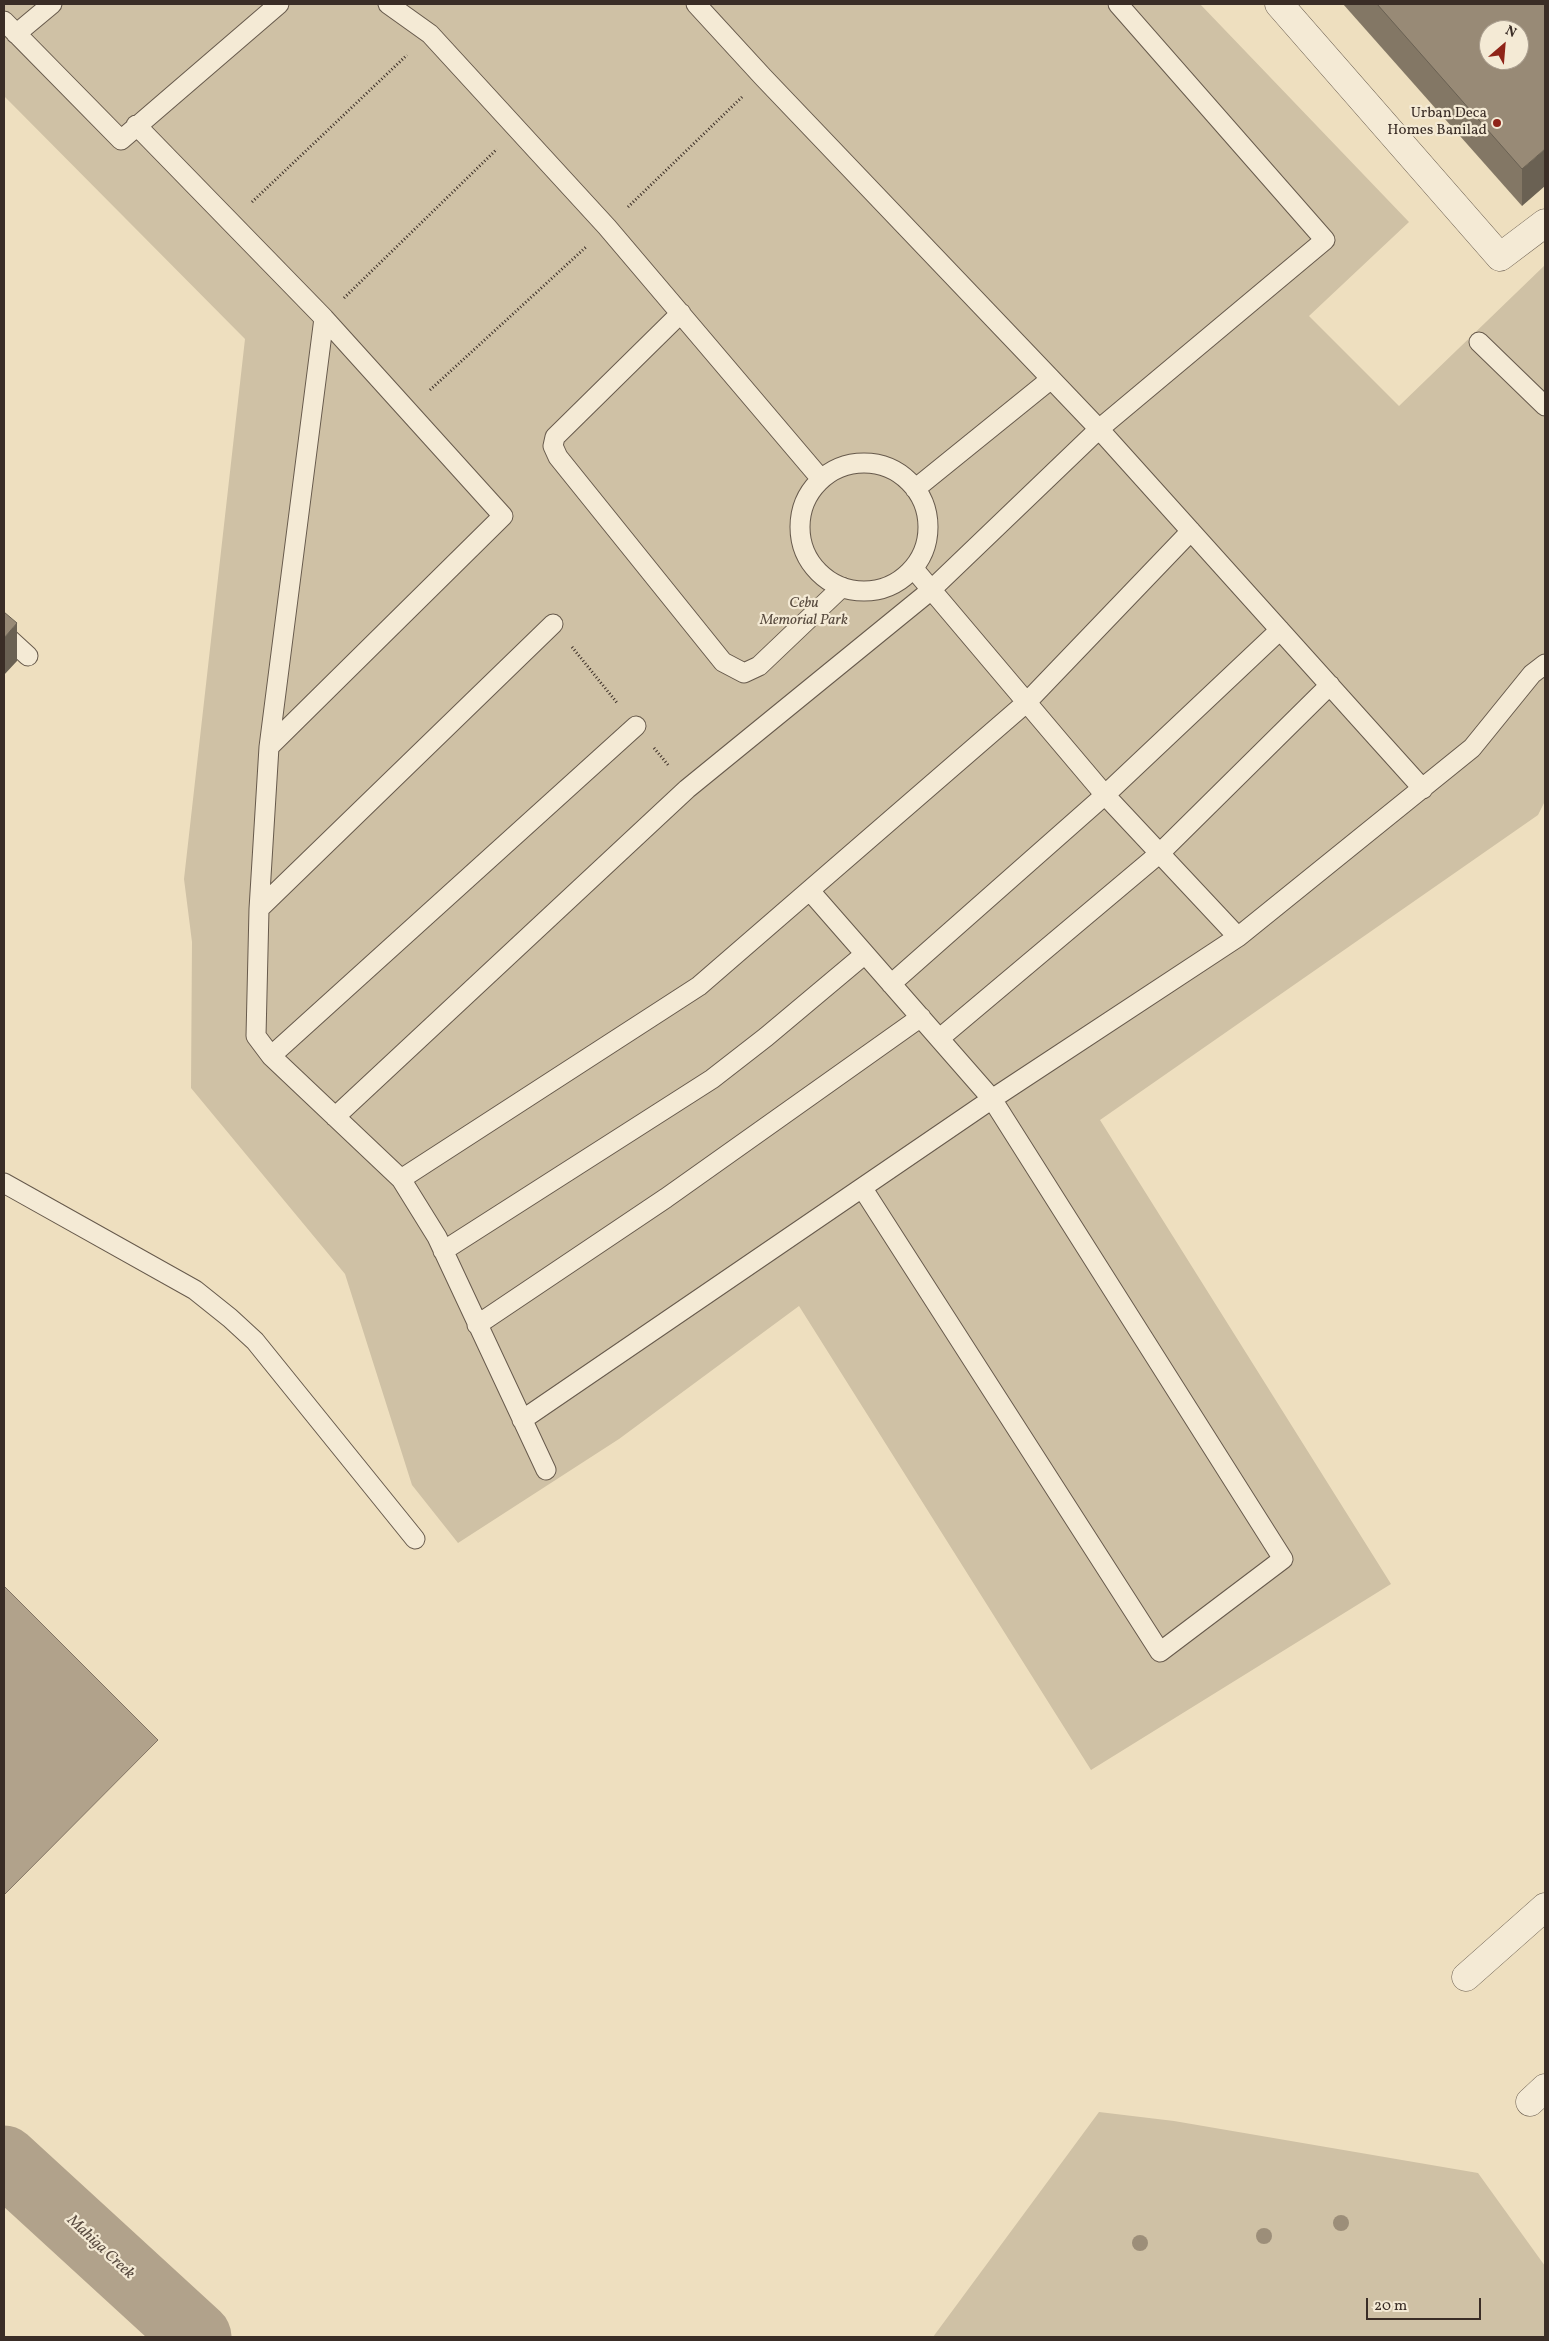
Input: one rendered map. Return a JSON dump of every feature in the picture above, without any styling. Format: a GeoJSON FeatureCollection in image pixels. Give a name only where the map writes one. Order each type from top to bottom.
{"type":"FeatureCollection","features":[{"type":"Feature","properties":{"kind":"street"},"geometry":{"type":"LineString","coordinates":[[1279,4],[1500,257],[1545,223]]}},
{"type":"Feature","properties":{"kind":"street"},"geometry":{"type":"LineString","coordinates":[[1466,1977],[1545,1907]]}},
{"type":"Feature","properties":{"kind":"lane"},"geometry":{"type":"LineString","coordinates":[[52,4],[10,28],[121,140],[136,125],[280,4]]}},
{"type":"Feature","properties":{"kind":"lane"},"geometry":{"type":"LineString","coordinates":[[388,4],[430,34],[608,227],[821,479]]}},
{"type":"Feature","properties":{"kind":"lane"},"geometry":{"type":"LineString","coordinates":[[696,4],[763,77],[1099,429],[1423,789]]}},
{"type":"Feature","properties":{"kind":"lane"},"geometry":{"type":"LineString","coordinates":[[335,1117],[687,789],[930,591],[1099,429],[1325,240],[1118,4]]}},
{"type":"Feature","properties":{"kind":"lane"},"geometry":{"type":"LineString","coordinates":[[136,125],[229,223],[324,318],[503,516],[269,747]]}},
{"type":"Feature","properties":{"kind":"lane"},"geometry":{"type":"LineString","coordinates":[[681,313],[555,437],[553,446],[558,457],[722,662],[744,672],[759,666],[842,587]]}},
{"type":"Feature","properties":{"kind":"lane"},"geometry":{"type":"LineString","coordinates":[[324,318],[269,747],[259,909],[256,1036],[272,1056],[400,1179],[437,1236],[546,1470]]}},
{"type":"Feature","properties":{"kind":"lane"},"geometry":{"type":"LineString","coordinates":[[1479,342],[1541,394]]}},
{"type":"Feature","properties":{"kind":"lane"},"geometry":{"type":"LineString","coordinates":[[915,489],[1051,379]]}},
{"type":"Feature","properties":{"kind":"lane"},"geometry":{"type":"LineString","coordinates":[[852,463],[870,463],[887,468],[902,476],[915,489],[923,504],[927,521],[926,538],[921,555],[912,568],[897,581],[879,589],[861,591],[842,587],[825,578],[812,564],[803,548],[799,529],[802,510],[809,493],[821,479],[836,469],[852,463]]}},
{"type":"Feature","properties":{"kind":"lane"},"geometry":{"type":"LineString","coordinates":[[400,1179],[699,986],[1026,702],[1191,531]]}},
{"type":"Feature","properties":{"kind":"lane"},"geometry":{"type":"LineString","coordinates":[[912,568],[1105,795],[1238,937]]}},
{"type":"Feature","properties":{"kind":"lane"},"geometry":{"type":"LineString","coordinates":[[259,909],[553,624]]}},
{"type":"Feature","properties":{"kind":"lane"},"geometry":{"type":"LineString","coordinates":[[892,984],[1105,795],[1280,630]]}},
{"type":"Feature","properties":{"kind":"lane"},"geometry":{"type":"LineString","coordinates":[[4,634],[28,656]]}},
{"type":"Feature","properties":{"kind":"lane"},"geometry":{"type":"LineString","coordinates":[[522,1420],[863,1189],[992,1099],[1238,937],[1472,748],[1532,674],[1545,664]]}},
{"type":"Feature","properties":{"kind":"lane"},"geometry":{"type":"LineString","coordinates":[[940,1038],[1160,852],[1330,685]]}},
{"type":"Feature","properties":{"kind":"lane"},"geometry":{"type":"LineString","coordinates":[[272,1056],[636,726]]}},
{"type":"Feature","properties":{"kind":"lane"},"geometry":{"type":"LineString","coordinates":[[810,891],[992,1099],[1283,1559],[1160,1652],[863,1189]]}},
{"type":"Feature","properties":{"kind":"lane"},"geometry":{"type":"LineString","coordinates":[[443,1251],[712,1079],[766,1037],[865,954]]}},
{"type":"Feature","properties":{"kind":"lane"},"geometry":{"type":"LineString","coordinates":[[477,1325],[666,1198],[921,1017]]}},
{"type":"Feature","properties":{"kind":"lane"},"geometry":{"type":"LineString","coordinates":[[4,1183],[195,1290],[230,1318],[255,1341],[415,1539]]}},
{"type":"Feature","properties":{"kind":"path"},"geometry":{"type":"LineString","coordinates":[[229,223],[430,34]]}},
{"type":"Feature","properties":{"kind":"path"},"geometry":{"type":"LineString","coordinates":[[324,318],[517,129]]}},
{"type":"Feature","properties":{"kind":"green space","name":"Cebu Memorial Park"},"geometry":{"type":"Polygon","coordinates":[[[4,4],[1200,4],[1409,222],[1309,316],[1399,406],[1545,265],[1545,801],[1538,815],[1100,1120],[1391,1584],[1091,1770],[799,1306],[619,1439],[458,1543],[412,1485],[345,1274],[191,1088],[192,942],[184,879],[245,339],[4,96],[4,4]]]}},
{"type":"Feature","properties":{"kind":"green space"},"geometry":{"type":"Polygon","coordinates":[[[1099,2112],[1174,2121],[1478,2173],[1545,2266],[1545,2337],[933,2337],[1099,2112]]]}},
{"type":"Feature","properties":{"kind":"shaded area"},"geometry":{"type":"Polygon","coordinates":[[[4,1586],[158,1740],[4,1895],[4,1586]]]}},
{"type":"Feature","properties":{"kind":"building","name":"Urban Deca Homes Banilad"},"geometry":{"type":"Polygon","coordinates":[[[1377,4],[1545,4],[1545,149],[1522,169],[1377,4]]]}},
{"type":"Feature","properties":{"kind":"building"},"geometry":{"type":"Polygon","coordinates":[[[4,612],[17,623],[4,638],[4,612]]]}},
{"type":"Feature","properties":{"kind":"waterway","name":"Mahiga Creek"},"geometry":{"type":"LineString","coordinates":[[4,2160],[197,2337]]}},
{"type":"Feature","properties":{"kind":"place","name":"Urban Deca Homes Banilad"},"geometry":{"type":"Point","coordinates":[1497,123]}}]}
